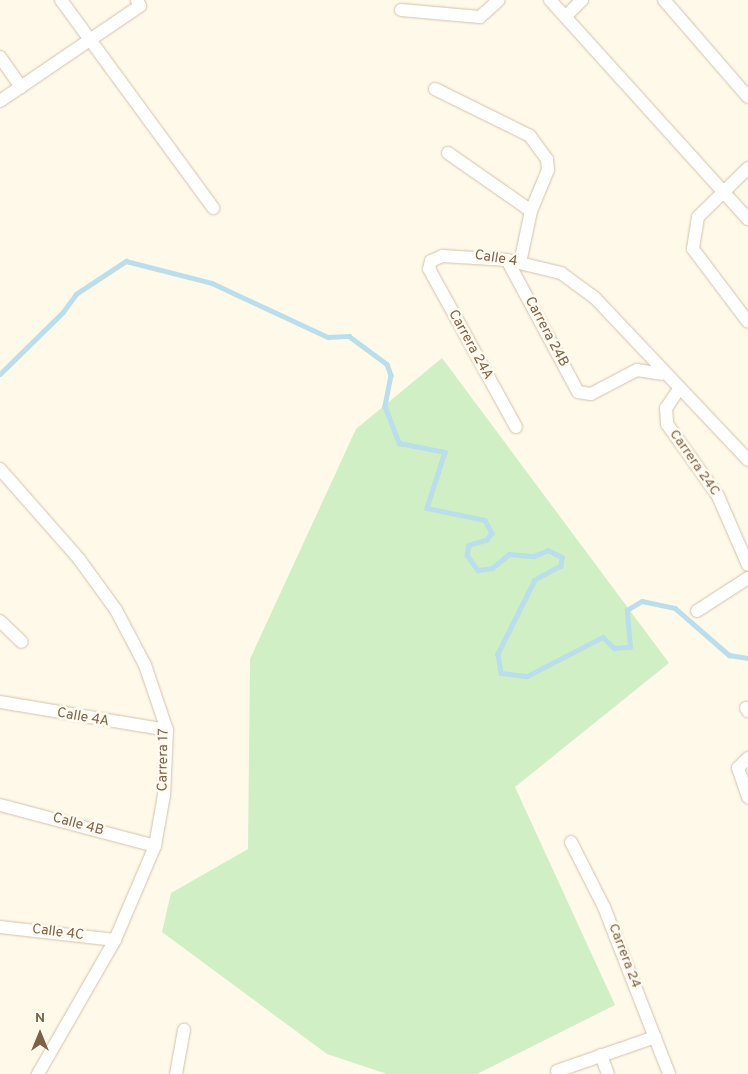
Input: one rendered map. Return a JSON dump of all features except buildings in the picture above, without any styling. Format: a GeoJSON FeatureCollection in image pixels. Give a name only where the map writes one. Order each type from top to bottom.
{"type":"FeatureCollection","features":[{"type":"Feature","properties":{"kind":"street"},"geometry":{"type":"LineString","coordinates":[[61,0],[89,41],[213,208]]}},
{"type":"Feature","properties":{"kind":"street"},"geometry":{"type":"LineString","coordinates":[[0,101],[140,6],[137,0]]}},
{"type":"Feature","properties":{"kind":"street"},"geometry":{"type":"LineString","coordinates":[[401,10],[480,17],[499,0]]}},
{"type":"Feature","properties":{"kind":"street"},"geometry":{"type":"LineString","coordinates":[[550,0],[748,220]]}},
{"type":"Feature","properties":{"kind":"street"},"geometry":{"type":"LineString","coordinates":[[566,16],[582,0]]}},
{"type":"Feature","properties":{"kind":"street"},"geometry":{"type":"LineString","coordinates":[[664,0],[748,97]]}},
{"type":"Feature","properties":{"kind":"street"},"geometry":{"type":"LineString","coordinates":[[0,57],[21,87]]}},
{"type":"Feature","properties":{"kind":"street"},"geometry":{"type":"LineString","coordinates":[[435,89],[530,136],[540,148],[548,170],[531,211],[520,263]]}},
{"type":"Feature","properties":{"kind":"street"},"geometry":{"type":"LineString","coordinates":[[448,153],[531,211]]}},
{"type":"Feature","properties":{"kind":"street"},"geometry":{"type":"LineString","coordinates":[[748,168],[698,217],[692,249],[748,322]]}},
{"type":"Feature","properties":{"kind":"street","name":"Calle 4"},"geometry":{"type":"LineString","coordinates":[[431,262],[456,254],[508,260],[560,273],[595,298],[662,374]]}},
{"type":"Feature","properties":{"kind":"street","name":"Carrera 24B"},"geometry":{"type":"LineString","coordinates":[[508,260],[578,392],[591,394],[637,370],[662,374]]}},
{"type":"Feature","properties":{"kind":"street","name":"Carrera 24A"},"geometry":{"type":"LineString","coordinates":[[431,262],[433,279],[516,427]]}},
{"type":"Feature","properties":{"kind":"street"},"geometry":{"type":"LineString","coordinates":[[662,374],[746,455]]}},
{"type":"Feature","properties":{"kind":"street","name":"Carrera 24C"},"geometry":{"type":"LineString","coordinates":[[678,389],[666,408],[667,424],[718,496],[748,565]]}},
{"type":"Feature","properties":{"kind":"street","name":"Carrera 17"},"geometry":{"type":"LineString","coordinates":[[2,474],[79,559],[116,610],[144,666],[167,730],[164,795],[155,846],[115,940],[38,1074]]}},
{"type":"Feature","properties":{"kind":"street"},"geometry":{"type":"LineString","coordinates":[[697,611],[748,578]]}},
{"type":"Feature","properties":{"kind":"street"},"geometry":{"type":"LineString","coordinates":[[0,621],[22,642]]}},
{"type":"Feature","properties":{"kind":"street","name":"Calle 4A"},"geometry":{"type":"LineString","coordinates":[[0,702],[167,730]]}},
{"type":"Feature","properties":{"kind":"street"},"geometry":{"type":"LineString","coordinates":[[748,758],[738,768],[748,797]]}},
{"type":"Feature","properties":{"kind":"street","name":"Calle 4B"},"geometry":{"type":"LineString","coordinates":[[0,805],[155,846]]}},
{"type":"Feature","properties":{"kind":"street","name":"Carrera 24"},"geometry":{"type":"LineString","coordinates":[[572,842],[604,908],[669,1074]]}},
{"type":"Feature","properties":{"kind":"street","name":"Calle 4C"},"geometry":{"type":"LineString","coordinates":[[0,927],[115,940]]}},
{"type":"Feature","properties":{"kind":"street"},"geometry":{"type":"LineString","coordinates":[[176,1074],[184,1030]]}},
{"type":"Feature","properties":{"kind":"street"},"geometry":{"type":"LineString","coordinates":[[557,1071],[656,1037]]}},
{"type":"Feature","properties":{"kind":"street"},"geometry":{"type":"LineString","coordinates":[[601,1055],[608,1074]]}},
{"type":"Feature","properties":{"kind":"green space"},"geometry":{"type":"Polygon","coordinates":[[[442,358],[669,663],[515,787],[615,1005],[477,1074],[387,1074],[327,1054],[162,932],[171,893],[248,849],[250,659],[356,429],[442,358]]]}},
{"type":"Feature","properties":{"kind":"waterway"},"geometry":{"type":"LineString","coordinates":[[0,374],[63,312],[76,294],[126,261],[212,283],[328,337],[349,336],[387,364],[391,375],[385,406],[399,443],[445,452],[427,508],[485,520],[492,533],[487,540],[469,545],[467,555],[478,570],[492,568],[509,554],[534,556],[548,550],[562,557],[561,566],[535,580],[498,654],[501,673],[527,676],[603,637],[614,648],[630,647],[627,610],[642,601],[675,608],[729,655],[748,658]]}}]}
